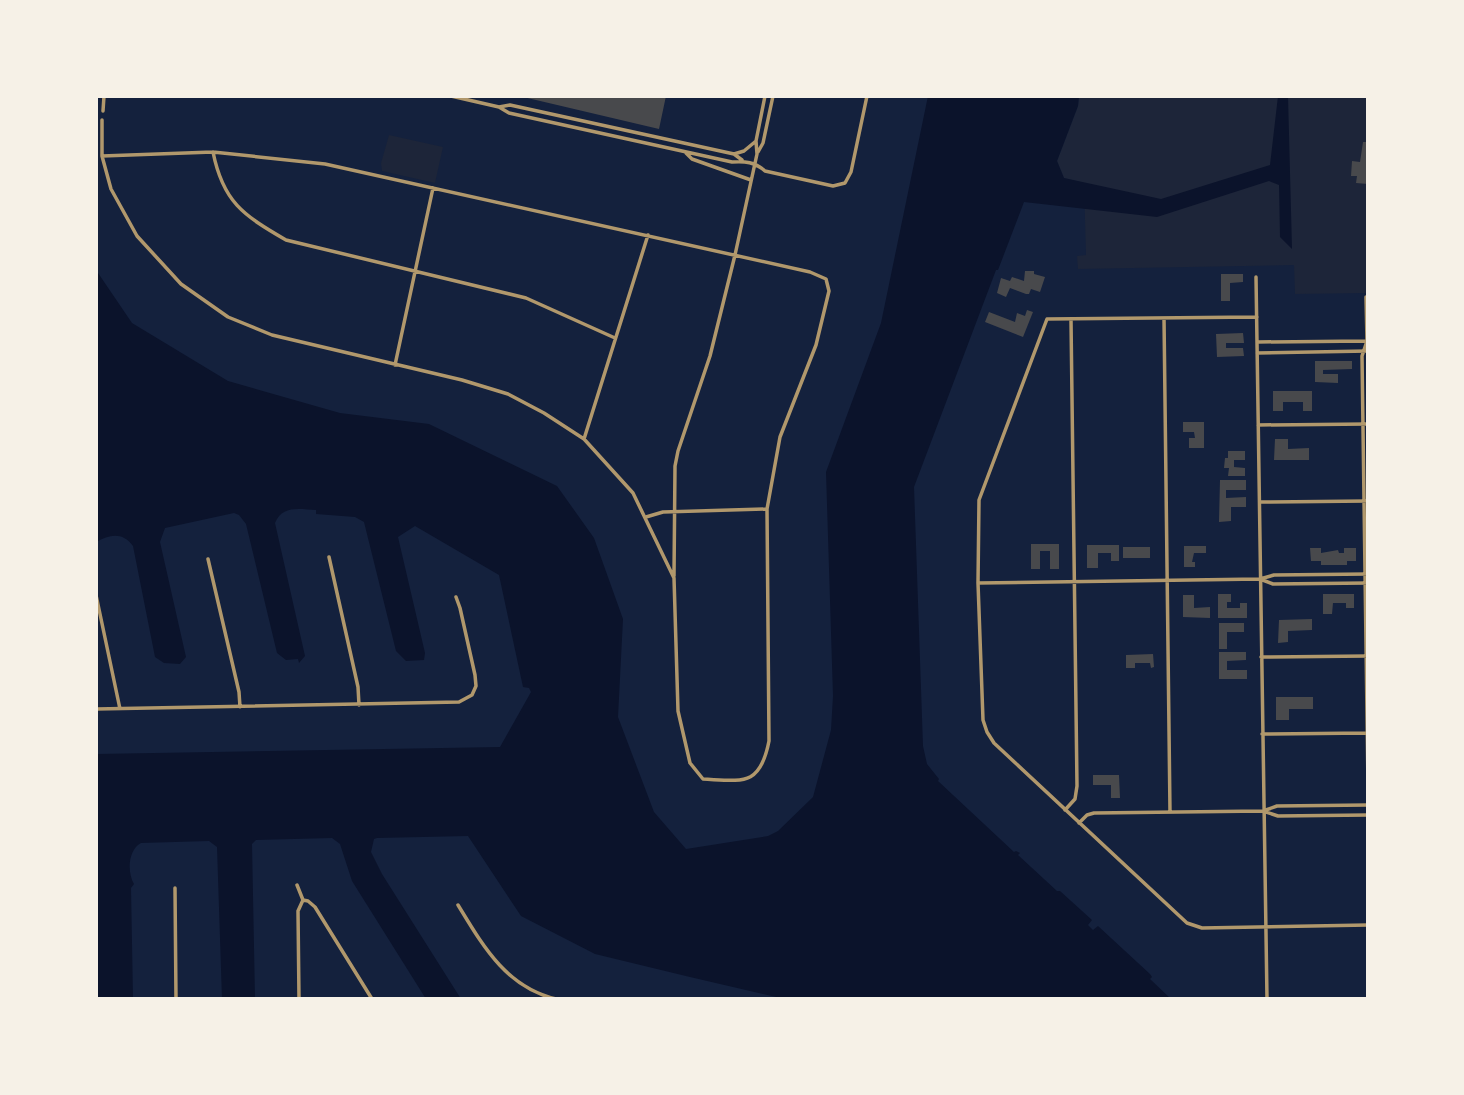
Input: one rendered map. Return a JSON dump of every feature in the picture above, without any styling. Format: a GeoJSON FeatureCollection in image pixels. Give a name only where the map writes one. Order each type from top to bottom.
{"type":"FeatureCollection","features":[{"type":"Feature","properties":{"kind":"street"},"geometry":{"type":"LineString","coordinates":[[103,111],[104,96]]}},
{"type":"Feature","properties":{"kind":"street"},"geometry":{"type":"LineString","coordinates":[[452,96],[499,107],[509,113],[685,153],[732,162],[755,163],[765,171],[838,186],[845,183],[851,172],[867,96]]}},
{"type":"Feature","properties":{"kind":"street"},"geometry":{"type":"LineString","coordinates":[[757,154],[756,141],[765,96]]}},
{"type":"Feature","properties":{"kind":"street"},"geometry":{"type":"LineString","coordinates":[[102,156],[213,152],[325,164],[648,235],[735,255],[810,272],[827,279],[829,291],[816,345],[779,437],[767,509],[769,741],[764,761],[756,775],[740,780],[703,779],[690,763],[678,711],[674,578],[675,466],[677,451],[710,356],[735,255],[757,154],[763,143],[773,96]]}},
{"type":"Feature","properties":{"kind":"street"},"geometry":{"type":"LineString","coordinates":[[499,107],[510,105],[734,155],[744,161]]}},
{"type":"Feature","properties":{"kind":"street"},"geometry":{"type":"LineString","coordinates":[[102,120],[102,156],[111,189],[137,236],[181,284],[228,317],[272,335],[462,380],[508,394],[544,413],[583,439],[633,493],[674,578]]}},
{"type":"Feature","properties":{"kind":"street"},"geometry":{"type":"LineString","coordinates":[[734,155],[744,152],[756,141]]}},
{"type":"Feature","properties":{"kind":"street"},"geometry":{"type":"LineString","coordinates":[[213,152],[218,175],[230,199],[255,222],[286,240],[526,298],[615,338]]}},
{"type":"Feature","properties":{"kind":"street"},"geometry":{"type":"LineString","coordinates":[[685,153],[692,159],[751,180]]}},
{"type":"Feature","properties":{"kind":"street"},"geometry":{"type":"LineString","coordinates":[[395,365],[433,188]]}},
{"type":"Feature","properties":{"kind":"street"},"geometry":{"type":"LineString","coordinates":[[583,439],[648,235]]}},
{"type":"Feature","properties":{"kind":"street"},"geometry":{"type":"LineString","coordinates":[[1256,276],[1267,999]]}},
{"type":"Feature","properties":{"kind":"street"},"geometry":{"type":"LineString","coordinates":[[1366,297],[1368,342],[1362,351],[1368,787]]}},
{"type":"Feature","properties":{"kind":"street"},"geometry":{"type":"LineString","coordinates":[[1257,317],[1047,319],[980,493],[978,583],[981,705],[984,726],[994,743],[1187,923],[1202,928],[1368,925]]}},
{"type":"Feature","properties":{"kind":"street"},"geometry":{"type":"LineString","coordinates":[[1164,318],[1170,813]]}},
{"type":"Feature","properties":{"kind":"street"},"geometry":{"type":"LineString","coordinates":[[1065,810],[1073,803],[1077,790],[1071,319]]}},
{"type":"Feature","properties":{"kind":"street"},"geometry":{"type":"LineString","coordinates":[[1257,342],[1368,342]]}},
{"type":"Feature","properties":{"kind":"street"},"geometry":{"type":"LineString","coordinates":[[1312,342],[1312,352]]}},
{"type":"Feature","properties":{"kind":"street"},"geometry":{"type":"LineString","coordinates":[[1257,353],[1368,351]]}},
{"type":"Feature","properties":{"kind":"street"},"geometry":{"type":"LineString","coordinates":[[1258,425],[1365,424]]}},
{"type":"Feature","properties":{"kind":"street"},"geometry":{"type":"LineString","coordinates":[[1260,502],[1365,501]]}},
{"type":"Feature","properties":{"kind":"street"},"geometry":{"type":"LineString","coordinates":[[646,517],[674,511],[767,509]]}},
{"type":"Feature","properties":{"kind":"street"},"geometry":{"type":"LineString","coordinates":[[329,558],[358,687],[359,705]]}},
{"type":"Feature","properties":{"kind":"street"},"geometry":{"type":"LineString","coordinates":[[208,559],[239,692],[240,707]]}},
{"type":"Feature","properties":{"kind":"street"},"geometry":{"type":"LineString","coordinates":[[978,583],[1260,579],[1274,575],[1366,574]]}},
{"type":"Feature","properties":{"kind":"street"},"geometry":{"type":"LineString","coordinates":[[1260,579],[1273,584],[1366,583]]}},
{"type":"Feature","properties":{"kind":"street"},"geometry":{"type":"LineString","coordinates":[[96,595],[120,709]]}},
{"type":"Feature","properties":{"kind":"street"},"geometry":{"type":"LineString","coordinates":[[96,709],[464,701],[472,695],[476,680],[456,597]]}},
{"type":"Feature","properties":{"kind":"street"},"geometry":{"type":"LineString","coordinates":[[1261,657],[1366,656]]}},
{"type":"Feature","properties":{"kind":"street"},"geometry":{"type":"LineString","coordinates":[[1262,734],[1367,733]]}},
{"type":"Feature","properties":{"kind":"street"},"geometry":{"type":"LineString","coordinates":[[1079,823],[1087,815],[1094,813],[1263,811],[1278,806],[1368,805]]}},
{"type":"Feature","properties":{"kind":"street"},"geometry":{"type":"LineString","coordinates":[[1263,811],[1278,816],[1368,815]]}},
{"type":"Feature","properties":{"kind":"street"},"geometry":{"type":"LineString","coordinates":[[297,885],[303,900],[298,911],[299,999]]}},
{"type":"Feature","properties":{"kind":"street"},"geometry":{"type":"LineString","coordinates":[[175,888],[176,999]]}},
{"type":"Feature","properties":{"kind":"street"},"geometry":{"type":"LineString","coordinates":[[303,900],[315,907],[372,999]]}},
{"type":"Feature","properties":{"kind":"street"},"geometry":{"type":"LineString","coordinates":[[458,905],[481,944],[504,971],[531,990],[556,999]]}},
{"type":"Feature","properties":{"kind":"shaded area"},"geometry":{"type":"Polygon","coordinates":[[[928,96],[1079,96],[1078,106],[1057,161],[1064,178],[1161,199],[1270,165],[1278,96],[1288,96],[1292,249],[1280,237],[1279,185],[1269,181],[1157,217],[1024,202],[914,487],[923,746],[927,764],[938,781],[1092,920],[1088,925],[1093,930],[1098,926],[1150,974],[1150,979],[1171,999],[785,999],[690,977],[595,954],[521,916],[468,836],[377,838],[374,839],[371,852],[382,874],[461,999],[426,999],[352,881],[340,844],[332,838],[256,840],[252,844],[255,999],[222,999],[217,847],[209,841],[141,843],[133,851],[130,862],[130,874],[134,884],[131,888],[133,999],[98,999],[96,754],[500,747],[531,692],[529,688],[523,687],[499,575],[415,526],[398,537],[425,653],[424,660],[406,661],[396,651],[364,522],[355,517],[316,514],[316,510],[287,511],[278,517],[275,523],[305,656],[299,663],[298,659],[286,660],[277,653],[246,524],[234,513],[165,528],[160,542],[186,657],[180,664],[164,663],[155,657],[133,546],[121,536],[106,537],[96,542],[96,270],[132,323],[228,381],[340,413],[429,424],[557,486],[594,538],[623,619],[618,717],[654,812],[686,849],[768,836],[778,831],[813,797],[831,730],[833,696],[826,472],[881,323],[928,96]]]}},
{"type":"Feature","properties":{"kind":"shaded area"},"geometry":{"type":"Polygon","coordinates":[[[1079,96],[1368,96],[1368,293],[1295,294],[1294,265],[1078,269],[1077,256],[1086,255],[1084,183],[1064,178],[1057,161],[1078,106],[1079,96]]]}},
{"type":"Feature","properties":{"kind":"shaded area"},"geometry":{"type":"Polygon","coordinates":[[[389,135],[443,147],[435,183],[382,171],[381,163],[389,135]]]}},
{"type":"Feature","properties":{"kind":"building"},"geometry":{"type":"Polygon","coordinates":[[[519,96],[666,96],[659,129],[519,96]]]}},
{"type":"Feature","properties":{"kind":"building"},"geometry":{"type":"Polygon","coordinates":[[[1363,142],[1368,142],[1368,184],[1356,183],[1357,176],[1351,176],[1352,161],[1360,162],[1363,142]]]}},
{"type":"Feature","properties":{"kind":"building"},"geometry":{"type":"Polygon","coordinates":[[[1025,271],[1034,271],[1034,274],[1045,277],[1040,292],[1031,289],[1029,294],[1026,294],[1010,288],[1006,297],[997,293],[1001,278],[1010,281],[1012,277],[1024,281],[1025,271]]]}},
{"type":"Feature","properties":{"kind":"building"},"geometry":{"type":"Polygon","coordinates":[[[1221,274],[1243,274],[1243,282],[1230,283],[1230,301],[1221,301],[1221,274]]]}},
{"type":"Feature","properties":{"kind":"building"},"geometry":{"type":"Polygon","coordinates":[[[1027,310],[1033,312],[1023,337],[985,322],[989,312],[1015,322],[1017,313],[1025,316],[1027,310]]]}},
{"type":"Feature","properties":{"kind":"building"},"geometry":{"type":"Polygon","coordinates":[[[1243,333],[1244,343],[1226,343],[1226,348],[1243,348],[1244,356],[1217,357],[1216,334],[1243,333]]]}},
{"type":"Feature","properties":{"kind":"building"},"geometry":{"type":"Polygon","coordinates":[[[1315,361],[1352,361],[1352,369],[1323,370],[1323,374],[1338,374],[1338,383],[1315,382],[1315,361]]]}},
{"type":"Feature","properties":{"kind":"building"},"geometry":{"type":"Polygon","coordinates":[[[1273,391],[1312,391],[1312,411],[1303,411],[1303,402],[1283,402],[1283,411],[1273,411],[1273,391]]]}},
{"type":"Feature","properties":{"kind":"building"},"geometry":{"type":"Polygon","coordinates":[[[1183,422],[1204,422],[1204,448],[1189,448],[1189,438],[1195,438],[1194,432],[1183,432],[1183,422]]]}},
{"type":"Feature","properties":{"kind":"building"},"geometry":{"type":"Polygon","coordinates":[[[1275,439],[1288,439],[1288,449],[1309,448],[1309,460],[1274,460],[1275,439]]]}},
{"type":"Feature","properties":{"kind":"building"},"geometry":{"type":"Polygon","coordinates":[[[1228,451],[1245,451],[1245,460],[1234,460],[1234,467],[1245,468],[1245,476],[1228,476],[1229,468],[1224,468],[1228,451]]]}},
{"type":"Feature","properties":{"kind":"building"},"geometry":{"type":"Polygon","coordinates":[[[1220,480],[1246,480],[1246,490],[1226,490],[1226,498],[1246,497],[1246,507],[1231,507],[1231,521],[1219,522],[1220,480]]]}},
{"type":"Feature","properties":{"kind":"building"},"geometry":{"type":"Polygon","coordinates":[[[1031,544],[1059,544],[1059,569],[1050,569],[1050,551],[1040,551],[1040,569],[1031,569],[1031,544]]]}},
{"type":"Feature","properties":{"kind":"building"},"geometry":{"type":"Polygon","coordinates":[[[1087,545],[1119,545],[1119,561],[1111,561],[1111,553],[1098,553],[1098,568],[1087,568],[1087,545]]]}},
{"type":"Feature","properties":{"kind":"building"},"geometry":{"type":"Polygon","coordinates":[[[1184,546],[1206,546],[1206,553],[1194,553],[1192,562],[1195,562],[1195,567],[1184,567],[1184,546]]]}},
{"type":"Feature","properties":{"kind":"building"},"geometry":{"type":"Polygon","coordinates":[[[1123,547],[1150,547],[1150,558],[1123,558],[1123,547]]]}},
{"type":"Feature","properties":{"kind":"building"},"geometry":{"type":"Polygon","coordinates":[[[1310,548],[1321,548],[1321,553],[1338,550],[1339,553],[1344,553],[1344,548],[1356,548],[1356,561],[1347,561],[1347,565],[1321,565],[1321,561],[1311,561],[1310,548]]]}},
{"type":"Feature","properties":{"kind":"building"},"geometry":{"type":"Polygon","coordinates":[[[1218,594],[1231,594],[1231,602],[1227,602],[1227,608],[1240,608],[1240,603],[1247,603],[1247,618],[1218,618],[1218,594]]]}},
{"type":"Feature","properties":{"kind":"building"},"geometry":{"type":"Polygon","coordinates":[[[1323,594],[1354,594],[1354,608],[1346,608],[1346,603],[1333,603],[1332,614],[1323,614],[1323,594]]]}},
{"type":"Feature","properties":{"kind":"building"},"geometry":{"type":"Polygon","coordinates":[[[1183,595],[1194,595],[1194,608],[1210,607],[1210,618],[1183,617],[1183,595]]]}},
{"type":"Feature","properties":{"kind":"building"},"geometry":{"type":"Polygon","coordinates":[[[1312,619],[1312,630],[1288,631],[1288,642],[1278,643],[1279,620],[1312,619]]]}},
{"type":"Feature","properties":{"kind":"building"},"geometry":{"type":"Polygon","coordinates":[[[1219,623],[1244,623],[1244,632],[1227,632],[1227,649],[1219,649],[1219,623]]]}},
{"type":"Feature","properties":{"kind":"building"},"geometry":{"type":"Polygon","coordinates":[[[1219,652],[1246,652],[1246,660],[1227,661],[1227,670],[1247,670],[1247,679],[1219,679],[1219,652]]]}},
{"type":"Feature","properties":{"kind":"building"},"geometry":{"type":"Polygon","coordinates":[[[1153,654],[1154,667],[1151,668],[1150,663],[1135,663],[1135,668],[1126,668],[1126,655],[1153,654]]]}},
{"type":"Feature","properties":{"kind":"building"},"geometry":{"type":"Polygon","coordinates":[[[1276,697],[1313,697],[1313,709],[1289,709],[1289,720],[1276,720],[1276,697]]]}},
{"type":"Feature","properties":{"kind":"building"},"geometry":{"type":"Polygon","coordinates":[[[1093,775],[1119,775],[1120,798],[1111,798],[1111,785],[1093,785],[1093,775]]]}}]}
